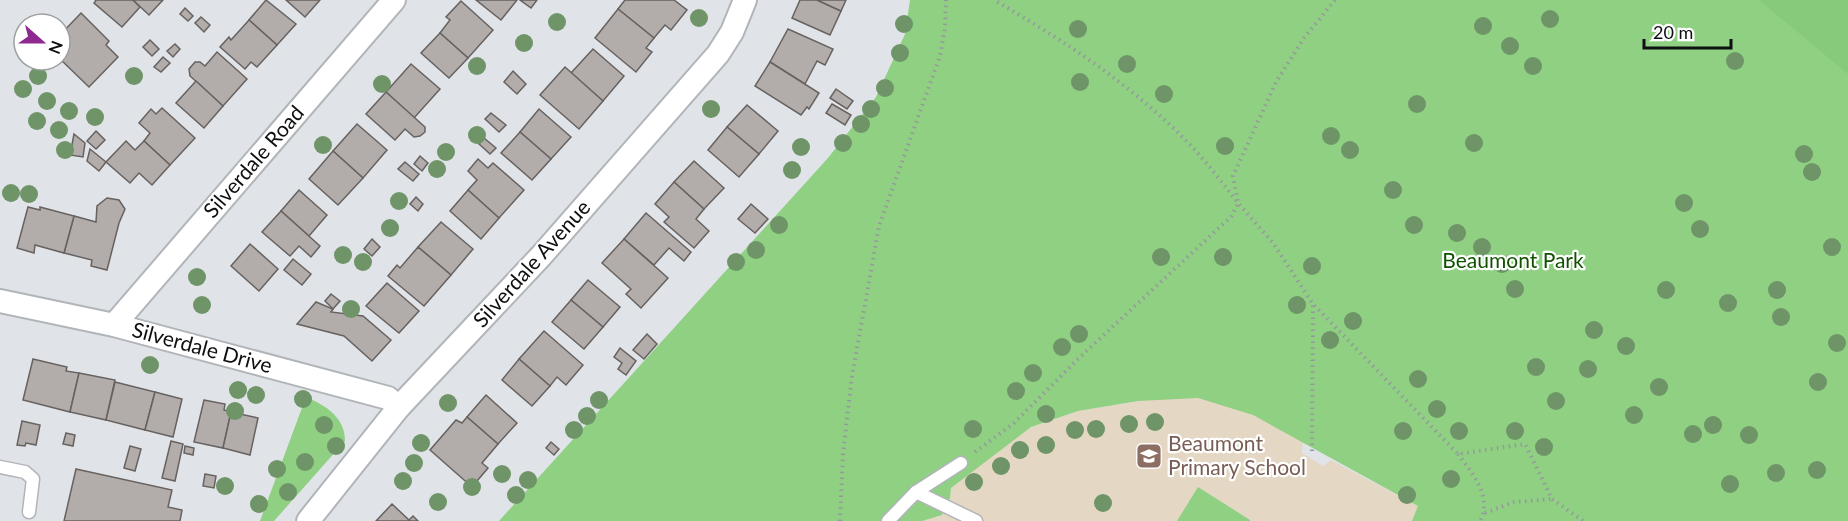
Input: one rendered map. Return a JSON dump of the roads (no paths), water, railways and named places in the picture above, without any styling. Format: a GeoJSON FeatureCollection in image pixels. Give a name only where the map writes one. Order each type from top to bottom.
{"type":"FeatureCollection","features":[{"type":"Feature","properties":{"kind":"street","name":"Silverdale Road"},"geometry":{"type":"LineString","coordinates":[[114,325],[394,0]]}},
{"type":"Feature","properties":{"kind":"street","name":"Silverdale Avenue"},"geometry":{"type":"LineString","coordinates":[[308,521],[399,407],[541,256],[718,54],[732,32],[745,0]]}},
{"type":"Feature","properties":{"kind":"street","name":"Silverdale Drive"},"geometry":{"type":"LineString","coordinates":[[0,301],[114,325],[388,398],[399,407]]}},
{"type":"Feature","properties":{"kind":"lane"},"geometry":{"type":"LineString","coordinates":[[888,521],[916,492],[961,463]]}},
{"type":"Feature","properties":{"kind":"lane"},"geometry":{"type":"LineString","coordinates":[[0,467],[25,472],[33,479],[29,512]]}},
{"type":"Feature","properties":{"kind":"lane"},"geometry":{"type":"LineString","coordinates":[[916,492],[976,521]]}},
{"type":"Feature","properties":{"kind":"place","name":"Beaumont Primary School"},"geometry":{"type":"Point","coordinates":[1149,456]}},
{"type":"Feature","properties":{"kind":"park label","name":"Beaumont Park"},"geometry":{"type":"Point","coordinates":[1513,261]}}]}
